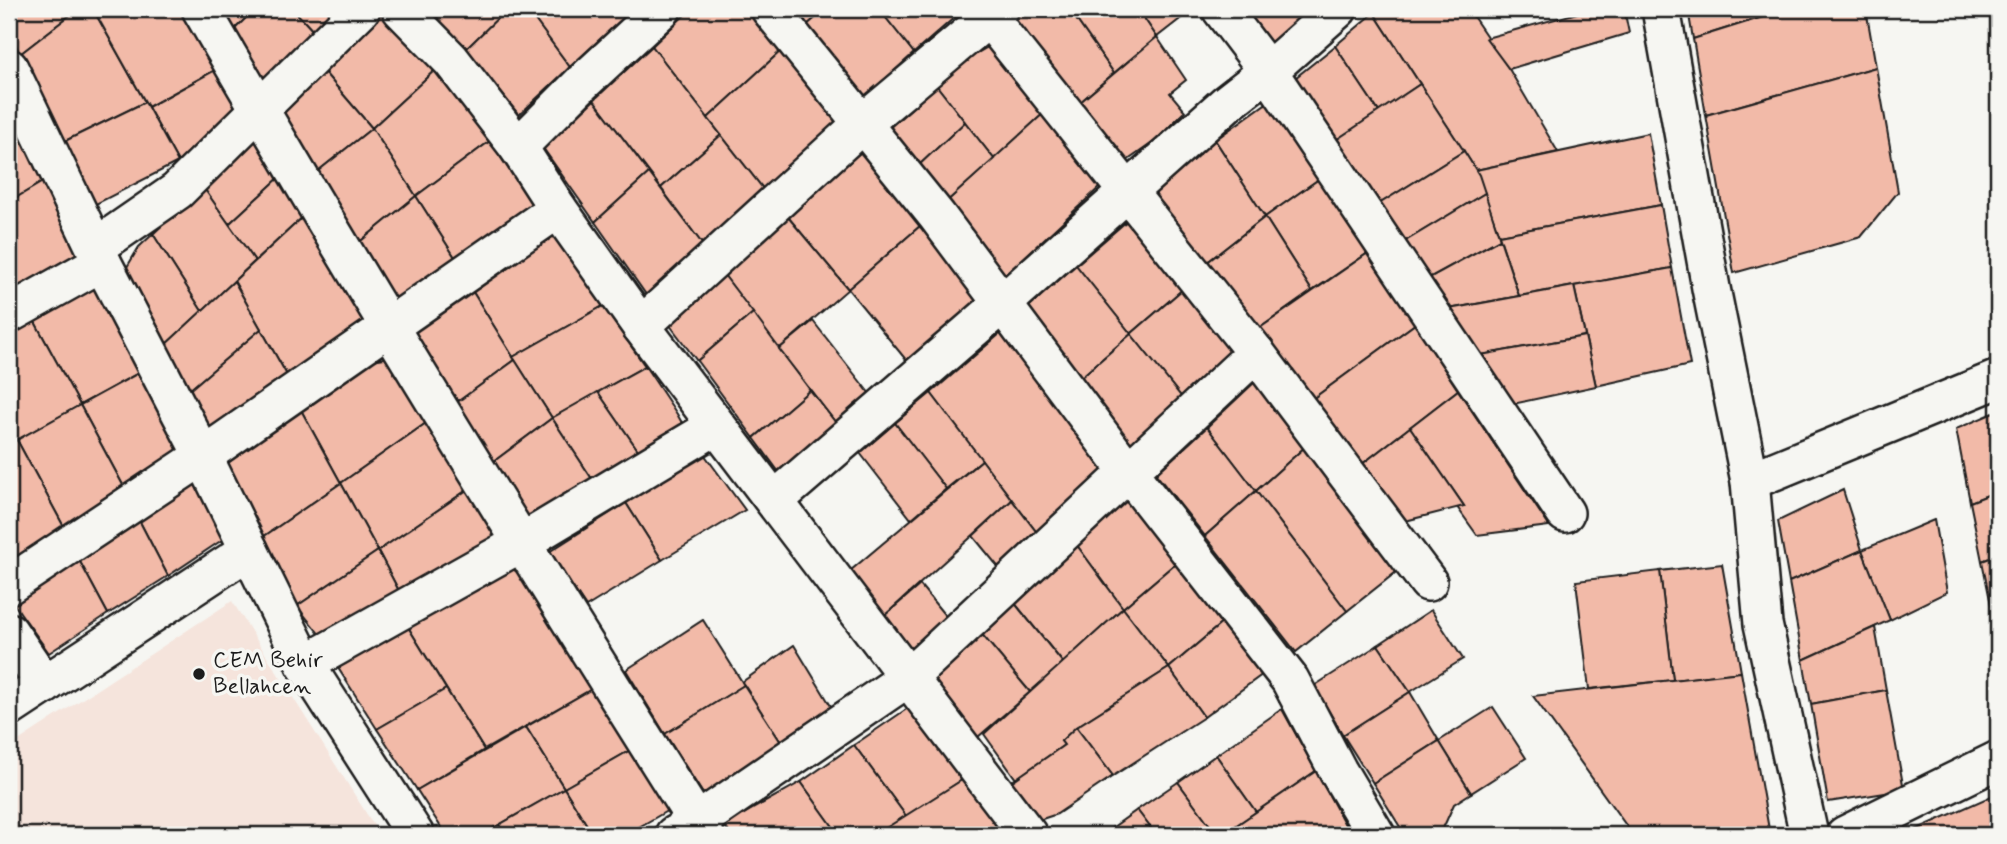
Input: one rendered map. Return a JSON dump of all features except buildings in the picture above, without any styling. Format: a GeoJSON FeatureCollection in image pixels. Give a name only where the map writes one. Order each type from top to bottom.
{"type":"FeatureCollection","features":[{"type":"Feature","properties":{"kind":"street"},"geometry":{"type":"LineString","coordinates":[[201,9],[692,831],[909,677],[1256,353]]}},
{"type":"Feature","properties":{"kind":"street"},"geometry":{"type":"LineString","coordinates":[[9,314],[99,255],[177,191],[361,9]]}},
{"type":"Feature","properties":{"kind":"street"},"geometry":{"type":"LineString","coordinates":[[401,9],[451,61],[518,148],[641,326],[1028,835]]}},
{"type":"Feature","properties":{"kind":"street"},"geometry":{"type":"LineString","coordinates":[[518,148],[582,83],[662,9]]}},
{"type":"Feature","properties":{"kind":"street"},"geometry":{"type":"LineString","coordinates":[[770,9],[863,123],[1290,680],[1338,771],[1376,835]]}},
{"type":"Feature","properties":{"kind":"street"},"geometry":{"type":"LineString","coordinates":[[1221,9],[1268,71],[1565,513]]}},
{"type":"Feature","properties":{"kind":"street"},"geometry":{"type":"LineString","coordinates":[[775,500],[1002,304],[1227,103],[1338,9]]}},
{"type":"Feature","properties":{"kind":"street"},"geometry":{"type":"LineString","coordinates":[[1661,9],[1710,288],[1750,481],[1763,624],[1810,835]]}},
{"type":"Feature","properties":{"kind":"street"},"geometry":{"type":"LineString","coordinates":[[641,326],[990,11],[1127,192],[1256,353],[1428,582]]}},
{"type":"Feature","properties":{"kind":"street"},"geometry":{"type":"LineString","coordinates":[[9,68],[99,255],[203,456],[305,664],[415,835]]}},
{"type":"Feature","properties":{"kind":"street"},"geometry":{"type":"LineString","coordinates":[[9,586],[203,456],[558,209]]}},
{"type":"Feature","properties":{"kind":"street"},"geometry":{"type":"LineString","coordinates":[[1750,481],[1998,379]]}},
{"type":"Feature","properties":{"kind":"street"},"geometry":{"type":"LineString","coordinates":[[305,664],[522,543],[716,426]]}},
{"type":"Feature","properties":{"kind":"street"},"geometry":{"type":"LineString","coordinates":[[9,708],[249,550]]}},
{"type":"Feature","properties":{"kind":"street"},"geometry":{"type":"LineString","coordinates":[[9,632],[45,685]]}},
{"type":"Feature","properties":{"kind":"street"},"geometry":{"type":"LineString","coordinates":[[1845,835],[1998,760]]}},
{"type":"Feature","properties":{"kind":"shaded area","name":"CEM Behir Bellahcen"},"geometry":{"type":"Polygon","coordinates":[[[232,601],[380,835],[9,835],[9,747],[232,601]]]}},
{"type":"Feature","properties":{"kind":"place","name":"CEM Behir Bellahcen"},"geometry":{"type":"Point","coordinates":[199,674]}}]}
